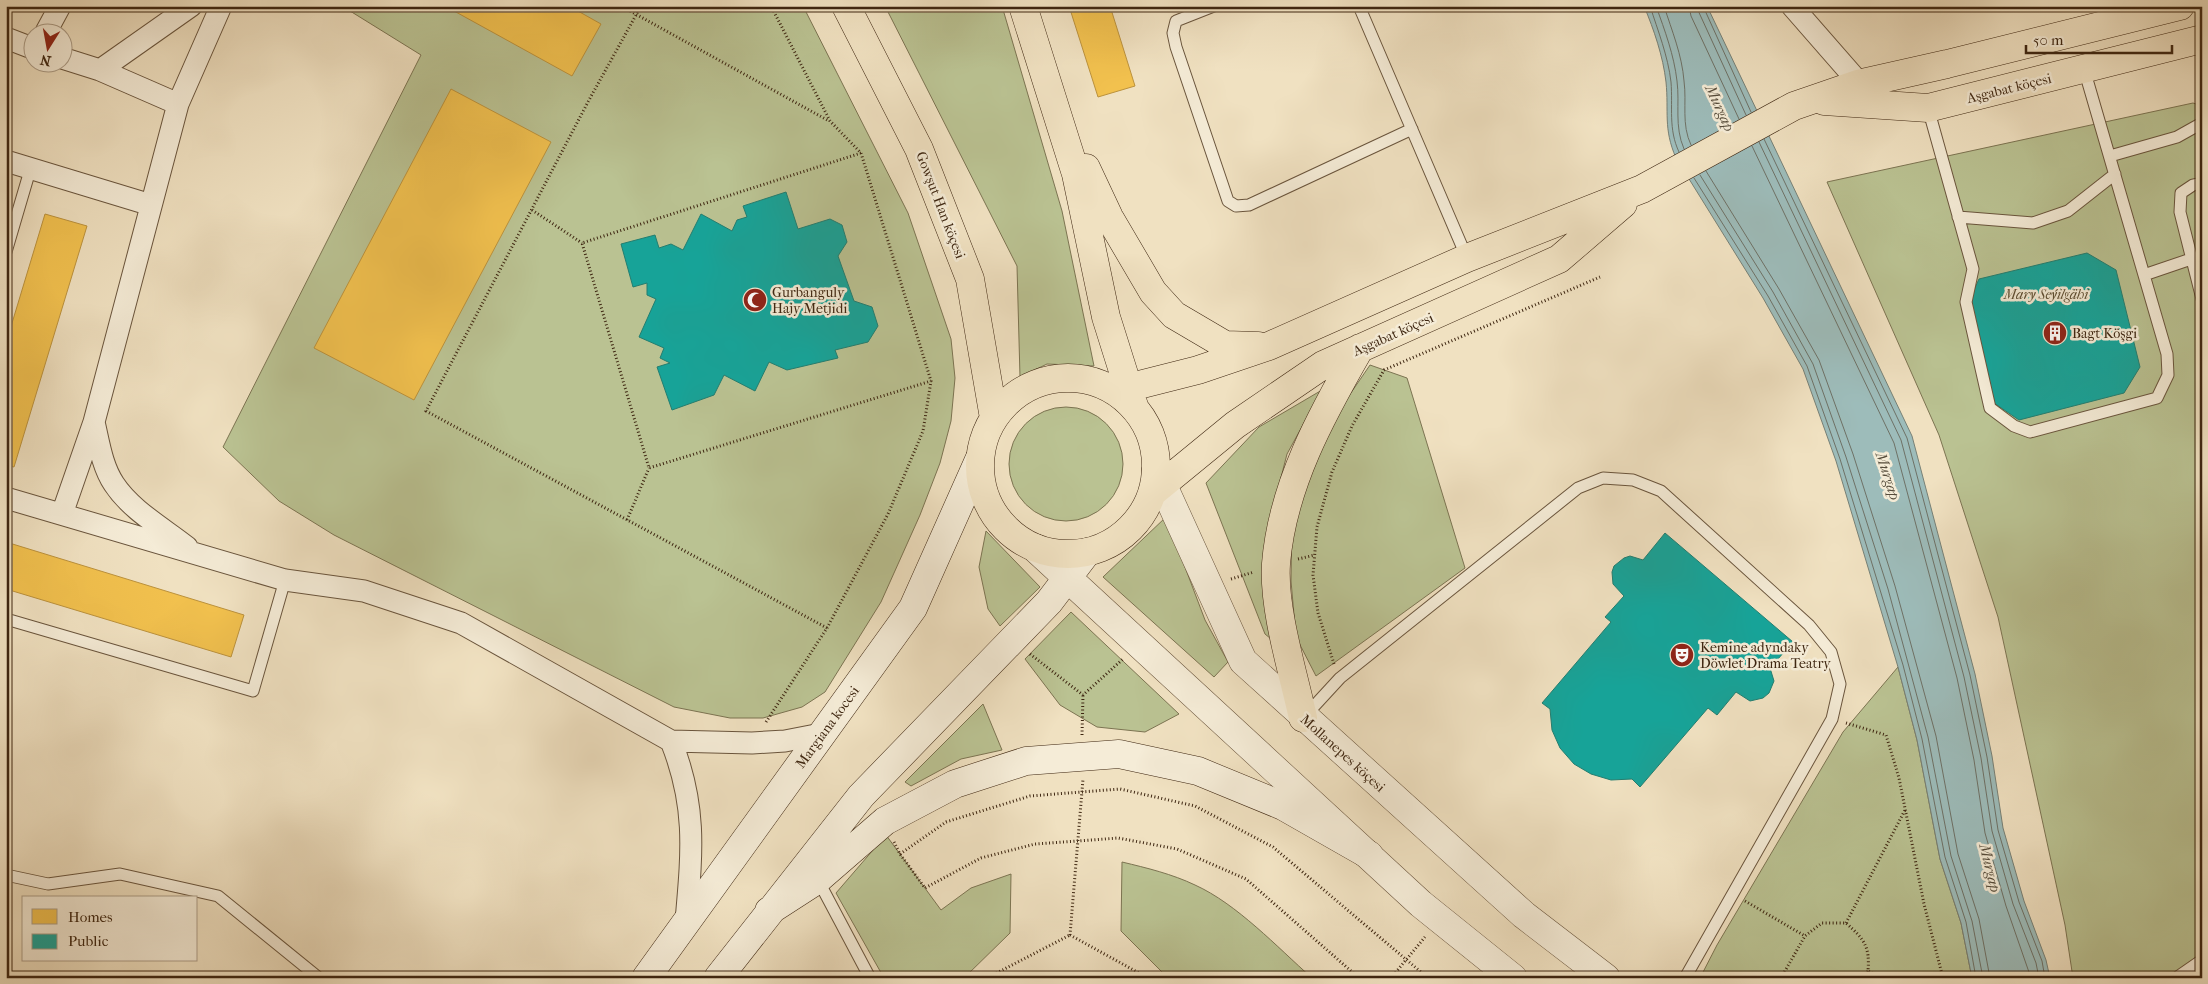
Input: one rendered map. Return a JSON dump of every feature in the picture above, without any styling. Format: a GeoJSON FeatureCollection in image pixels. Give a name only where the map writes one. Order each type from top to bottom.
{"type":"FeatureCollection","features":[{"type":"Feature","properties":{"kind":"main road","name":"Gowşut Han köçesi"},"geometry":{"type":"LineString","coordinates":[[846,6],[919,149],[970,279],[994,418]]}},
{"type":"Feature","properties":{"kind":"main road"},"geometry":{"type":"LineString","coordinates":[[1023,6],[1060,116],[1076,174],[1106,317],[1126,396],[1147,427],[1154,446],[1157,482],[1142,514],[1128,531],[1109,544],[1088,552],[1061,554],[1036,548]]}},
{"type":"Feature","properties":{"kind":"main road","name":"Aşgabat köçesi"},"geometry":{"type":"LineString","coordinates":[[1157,482],[1322,365],[1559,259],[1642,189],[1670,172],[1803,103],[1858,84],[2180,6]]}},
{"type":"Feature","properties":{"kind":"main road","name":"Aşgabat köçesi"},"geometry":{"type":"LineString","coordinates":[[1803,103],[1928,108],[2202,39]]}},
{"type":"Feature","properties":{"kind":"main road"},"geometry":{"type":"LineString","coordinates":[[1060,116],[1109,217],[1153,292],[1174,315],[1225,345],[1269,346]]}},
{"type":"Feature","properties":{"kind":"main road","name":"Aşgabat köçesi"},"geometry":{"type":"LineString","coordinates":[[1126,396],[1269,346],[1467,258],[1642,189]]}},
{"type":"Feature","properties":{"kind":"main road"},"geometry":{"type":"LineString","coordinates":[[1303,718],[1278,599],[1276,564],[1284,520],[1303,456],[1334,394],[1360,348]]}},
{"type":"Feature","properties":{"kind":"main road"},"geometry":{"type":"LineString","coordinates":[[1126,396],[1089,381],[1062,378],[1036,384],[1012,398],[994,418],[984,438],[979,460],[982,488],[993,514],[1011,534],[1036,548],[1138,645],[1440,919],[1513,978]]}},
{"type":"Feature","properties":{"kind":"main road","name":"Margiana kocesi"},"geometry":{"type":"LineString","coordinates":[[646,978],[913,608],[979,460]]}},
{"type":"Feature","properties":{"kind":"main road","name":"Mollanepes köçesi"},"geometry":{"type":"LineString","coordinates":[[1157,482],[1243,661],[1303,718],[1524,915],[1606,978]]}},
{"type":"Feature","properties":{"kind":"main road"},"geometry":{"type":"LineString","coordinates":[[812,872],[861,796],[1050,602],[1066,578],[1088,552]]}},
{"type":"Feature","properties":{"kind":"main road"},"geometry":{"type":"LineString","coordinates":[[718,978],[769,911],[812,872],[885,821],[955,784],[1026,761],[1118,754],[1198,771],[1283,806],[1369,855]]}},
{"type":"Feature","properties":{"kind":"street"},"geometry":{"type":"LineString","coordinates":[[51,22],[60,6]]}},
{"type":"Feature","properties":{"kind":"street"},"geometry":{"type":"LineString","coordinates":[[100,70],[191,6]]}},
{"type":"Feature","properties":{"kind":"street"},"geometry":{"type":"LineString","coordinates":[[62,514],[94,422],[178,104],[221,6]]}},
{"type":"Feature","properties":{"kind":"street"},"geometry":{"type":"LineString","coordinates":[[1792,6],[1878,105]]}},
{"type":"Feature","properties":{"kind":"street"},"geometry":{"type":"LineString","coordinates":[[6,38],[22,44]]}},
{"type":"Feature","properties":{"kind":"street"},"geometry":{"type":"LineString","coordinates":[[72,61],[100,70],[178,104]]}},
{"type":"Feature","properties":{"kind":"street"},"geometry":{"type":"LineString","coordinates":[[6,161],[32,167],[151,205]]}},
{"type":"Feature","properties":{"kind":"street"},"geometry":{"type":"LineString","coordinates":[[94,422],[104,461],[115,484],[134,505],[196,554]]}},
{"type":"Feature","properties":{"kind":"street"},"geometry":{"type":"LineString","coordinates":[[6,498],[285,580],[364,591],[461,623],[671,740],[752,743],[785,741],[821,734]]}},
{"type":"Feature","properties":{"kind":"street"},"geometry":{"type":"LineString","coordinates":[[671,740],[682,769],[691,814],[691,859],[686,921]]}},
{"type":"Feature","properties":{"kind":"lane"},"geometry":{"type":"LineString","coordinates":[[1214,6],[1176,20],[1173,32],[1176,47],[1228,201],[1236,206],[1249,205],[1412,129]]}},
{"type":"Feature","properties":{"kind":"lane"},"geometry":{"type":"LineString","coordinates":[[1359,6],[1467,258]]}},
{"type":"Feature","properties":{"kind":"lane"},"geometry":{"type":"LineString","coordinates":[[1928,108],[1973,269],[1966,302],[1990,408],[2014,426],[2030,432],[2157,398],[2168,375],[2168,354],[2084,69]]}},
{"type":"Feature","properties":{"kind":"lane"},"geometry":{"type":"LineString","coordinates":[[2110,156],[2177,137],[2202,123]]}},
{"type":"Feature","properties":{"kind":"lane"},"geometry":{"type":"LineString","coordinates":[[6,252],[32,167]]}},
{"type":"Feature","properties":{"kind":"lane"},"geometry":{"type":"LineString","coordinates":[[1958,217],[2033,223],[2068,211],[2115,174]]}},
{"type":"Feature","properties":{"kind":"lane"},"geometry":{"type":"LineString","coordinates":[[2202,183],[2193,185],[2181,193],[2180,212],[2202,299]]}},
{"type":"Feature","properties":{"kind":"lane"},"geometry":{"type":"LineString","coordinates":[[2144,275],[2191,259]]}},
{"type":"Feature","properties":{"kind":"lane"},"geometry":{"type":"LineString","coordinates":[[1303,718],[1340,678],[1578,488],[1604,478],[1633,480],[1661,492],[1809,625],[1831,652],[1840,684],[1832,719],[1685,978]]}},
{"type":"Feature","properties":{"kind":"lane"},"geometry":{"type":"LineString","coordinates":[[6,619],[254,691],[285,580]]}},
{"type":"Feature","properties":{"kind":"lane"},"geometry":{"type":"LineString","coordinates":[[812,872],[870,978]]}},
{"type":"Feature","properties":{"kind":"lane"},"geometry":{"type":"LineString","coordinates":[[6,875],[48,884],[120,874],[218,896],[319,978]]}},
{"type":"Feature","properties":{"kind":"lane"},"geometry":{"type":"LineString","coordinates":[[2176,978],[2202,960]]}},
{"type":"Feature","properties":{"kind":"path"},"geometry":{"type":"LineString","coordinates":[[621,6],[636,16],[830,121]]}},
{"type":"Feature","properties":{"kind":"path"},"geometry":{"type":"LineString","coordinates":[[642,6],[426,412],[827,628]]}},
{"type":"Feature","properties":{"kind":"path"},"geometry":{"type":"LineString","coordinates":[[752,743],[827,628],[892,505],[923,431],[932,381],[861,153],[830,121],[771,6]]}},
{"type":"Feature","properties":{"kind":"path"},"geometry":{"type":"LineString","coordinates":[[582,243],[861,153]]}},
{"type":"Feature","properties":{"kind":"path"},"geometry":{"type":"LineString","coordinates":[[532,210],[582,243],[649,468],[627,520]]}},
{"type":"Feature","properties":{"kind":"path"},"geometry":{"type":"LineString","coordinates":[[1340,678],[1318,613],[1313,575],[1317,527],[1332,472],[1352,426],[1384,370],[1600,277]]}},
{"type":"Feature","properties":{"kind":"path"},"geometry":{"type":"LineString","coordinates":[[649,468],[932,381]]}},
{"type":"Feature","properties":{"kind":"path"},"geometry":{"type":"LineString","coordinates":[[1012,640],[1083,696]]}},
{"type":"Feature","properties":{"kind":"path"},"geometry":{"type":"LineString","coordinates":[[1070,936],[1083,792],[1083,696],[1138,645]]}},
{"type":"Feature","properties":{"kind":"path"},"geometry":{"type":"LineString","coordinates":[[1832,719],[1886,735],[1899,778],[1924,904],[1944,978]]}},
{"type":"Feature","properties":{"kind":"path"},"geometry":{"type":"LineString","coordinates":[[900,854],[946,822],[1030,796],[1120,789],[1195,806],[1273,847],[1428,978]]}},
{"type":"Feature","properties":{"kind":"path"},"geometry":{"type":"LineString","coordinates":[[1846,923],[1905,809]]}},
{"type":"Feature","properties":{"kind":"path"},"geometry":{"type":"LineString","coordinates":[[885,821],[900,854],[925,888],[980,858],[1035,844],[1118,838],[1177,849],[1246,879],[1359,978]]}},
{"type":"Feature","properties":{"kind":"path"},"geometry":{"type":"LineString","coordinates":[[1733,894],[1805,936]]}},
{"type":"Feature","properties":{"kind":"path"},"geometry":{"type":"LineString","coordinates":[[1391,978],[1440,919]]}},
{"type":"Feature","properties":{"kind":"path"},"geometry":{"type":"LineString","coordinates":[[1781,978],[1805,936],[1822,923],[1846,923],[1862,938],[1869,955],[1868,971],[1864,978]]}},
{"type":"Feature","properties":{"kind":"path"},"geometry":{"type":"LineString","coordinates":[[987,978],[1070,936]]}},
{"type":"Feature","properties":{"kind":"path"},"geometry":{"type":"LineString","coordinates":[[1070,936],[1148,978]]}},
{"type":"Feature","properties":{"kind":"path"},"geometry":{"type":"LineString","coordinates":[[1868,971],[1882,978]]}},
{"type":"Feature","properties":{"kind":"green space"},"geometry":{"type":"Polygon","coordinates":[[[342,6],[803,6],[908,213],[951,339],[955,378],[951,421],[940,463],[920,515],[881,602],[825,692],[802,707],[763,718],[730,718],[674,707],[334,535],[279,501],[223,447],[421,55],[342,6]]]}},
{"type":"Feature","properties":{"kind":"green space"},"geometry":{"type":"Polygon","coordinates":[[[885,6],[1002,6],[1062,211],[1094,366],[1047,364],[1020,377],[1017,266],[885,6]]]}},
{"type":"Feature","properties":{"kind":"green space","name":"Mary Seýilgähi"},"geometry":{"type":"Polygon","coordinates":[[[2193,103],[2202,106],[2202,971],[2153,978],[2073,978],[2065,925],[1998,617],[1939,435],[1827,182],[2193,103]]]}},
{"type":"Feature","properties":{"kind":"green space"},"geometry":{"type":"Polygon","coordinates":[[[1370,365],[1407,378],[1465,568],[1316,676],[1296,637],[1291,581],[1292,514],[1320,438],[1370,365]]]}},
{"type":"Feature","properties":{"kind":"green space"},"geometry":{"type":"Polygon","coordinates":[[[1322,390],[1287,454],[1277,493],[1282,648],[1265,634],[1206,483],[1259,427],[1322,390]]]}},
{"type":"Feature","properties":{"kind":"green space"},"geometry":{"type":"Polygon","coordinates":[[[1066,407],[1088,411],[1098,416],[1114,432],[1119,442],[1123,464],[1119,486],[1114,496],[1098,512],[1088,517],[1066,521],[1044,517],[1034,512],[1018,496],[1013,486],[1009,464],[1013,442],[1018,432],[1034,416],[1044,411],[1066,407]]]}},
{"type":"Feature","properties":{"kind":"green space"},"geometry":{"type":"Polygon","coordinates":[[[1166,517],[1205,620],[1228,662],[1214,677],[1103,577],[1166,517]]]}},
{"type":"Feature","properties":{"kind":"green space"},"geometry":{"type":"Polygon","coordinates":[[[986,531],[1040,587],[1000,626],[988,609],[979,567],[986,531]]]}},
{"type":"Feature","properties":{"kind":"green space"},"geometry":{"type":"Polygon","coordinates":[[[1071,612],[1179,714],[1145,732],[1097,727],[1060,705],[1025,659],[1071,612]]]}},
{"type":"Feature","properties":{"kind":"green space"},"geometry":{"type":"Polygon","coordinates":[[[1898,667],[1917,740],[1940,859],[1961,923],[1972,978],[1700,978],[1717,945],[1843,732],[1898,667]]]}},
{"type":"Feature","properties":{"kind":"green space"},"geometry":{"type":"Polygon","coordinates":[[[983,704],[1002,750],[961,759],[911,786],[905,782],[983,704]]]}},
{"type":"Feature","properties":{"kind":"green space"},"geometry":{"type":"Polygon","coordinates":[[[886,835],[941,910],[971,888],[1011,874],[1010,933],[965,977],[884,978],[836,893],[886,835]]]}},
{"type":"Feature","properties":{"kind":"green space"},"geometry":{"type":"Polygon","coordinates":[[[1122,862],[1177,878],[1211,893],[1256,927],[1312,978],[1166,976],[1121,931],[1122,862]]]}},
{"type":"Feature","properties":{"kind":"water","name":"Murgap"},"geometry":{"type":"Polygon","coordinates":[[[1644,6],[1707,6],[1912,436],[1975,674],[1992,756],[2003,828],[2024,901],[2046,960],[2050,978],[1972,978],[1961,923],[1940,859],[1917,740],[1898,667],[1836,461],[1803,369],[1763,298],[1676,158],[1669,138],[1663,63],[1655,34],[1644,6]]]}},
{"type":"Feature","properties":{"kind":"building: Homes"},"geometry":{"type":"Polygon","coordinates":[[[445,6],[569,6],[601,24],[572,76],[445,6]]]}},
{"type":"Feature","properties":{"kind":"building: Homes"},"geometry":{"type":"Polygon","coordinates":[[[1069,6],[1110,6],[1135,86],[1098,97],[1069,6]]]}},
{"type":"Feature","properties":{"kind":"building: Homes"},"geometry":{"type":"Polygon","coordinates":[[[451,89],[551,142],[414,400],[314,348],[451,89]]]}},
{"type":"Feature","properties":{"kind":"building: Homes"},"geometry":{"type":"Polygon","coordinates":[[[45,214],[87,226],[14,467],[6,465],[6,343],[45,214]]]}},
{"type":"Feature","properties":{"kind":"building: Homes"},"geometry":{"type":"Polygon","coordinates":[[[771,223],[775,223],[779,229],[775,235],[771,235],[767,231],[767,227],[771,223]]]}},
{"type":"Feature","properties":{"kind":"building: Homes"},"geometry":{"type":"Polygon","coordinates":[[[651,256],[656,258],[658,263],[656,268],[651,270],[646,268],[644,263],[646,258],[651,256]]]}},
{"type":"Feature","properties":{"kind":"building: Homes"},"geometry":{"type":"Polygon","coordinates":[[[809,336],[815,342],[809,348],[803,342],[809,336]]]}},
{"type":"Feature","properties":{"kind":"building: Homes"},"geometry":{"type":"Polygon","coordinates":[[[685,374],[689,374],[692,379],[691,383],[685,384],[682,381],[682,377],[685,374]]]}},
{"type":"Feature","properties":{"kind":"building: Homes"},"geometry":{"type":"Polygon","coordinates":[[[6,542],[244,615],[231,657],[6,589],[6,542]]]}},
{"type":"Feature","properties":{"kind":"building: Public","name":"Gurbanguly Hajy Metjidi"},"geometry":{"type":"Polygon","coordinates":[[[786,192],[798,229],[830,219],[842,225],[847,242],[838,256],[854,301],[872,307],[878,326],[868,342],[835,350],[838,358],[787,370],[769,362],[755,391],[724,375],[714,395],[672,410],[657,367],[670,363],[660,358],[664,348],[639,337],[656,299],[647,295],[647,283],[633,287],[621,244],[655,235],[659,248],[671,244],[683,250],[701,214],[732,231],[737,220],[747,217],[743,206],[786,192]]]}},
{"type":"Feature","properties":{"kind":"building: Public","name":"Bagt Köşgi"},"geometry":{"type":"Polygon","coordinates":[[[2087,253],[2116,270],[2140,367],[2124,393],[2019,420],[1994,403],[1970,299],[1979,279],[2087,253]]]}},
{"type":"Feature","properties":{"kind":"building: Public","name":"Kemine adyndaky Döwlet Drama Teatry"},"geometry":{"type":"Polygon","coordinates":[[[1665,533],[1793,642],[1770,668],[1774,681],[1769,693],[1763,698],[1750,701],[1736,692],[1717,715],[1708,708],[1640,787],[1632,779],[1611,780],[1591,774],[1574,764],[1560,748],[1552,730],[1550,709],[1542,703],[1611,622],[1605,617],[1624,596],[1613,584],[1612,572],[1614,566],[1630,556],[1643,560],[1665,533]]]}},
{"type":"Feature","properties":{"kind":"place","name":"Gurbanguly Hajy Metjidi"},"geometry":{"type":"Point","coordinates":[755,300]}},
{"type":"Feature","properties":{"kind":"place","name":"Bagt Köşgi"},"geometry":{"type":"Point","coordinates":[2055,333]}},
{"type":"Feature","properties":{"kind":"place","name":"Kemine adyndaky Döwlet Drama Teatry"},"geometry":{"type":"Point","coordinates":[1682,655]}}]}
